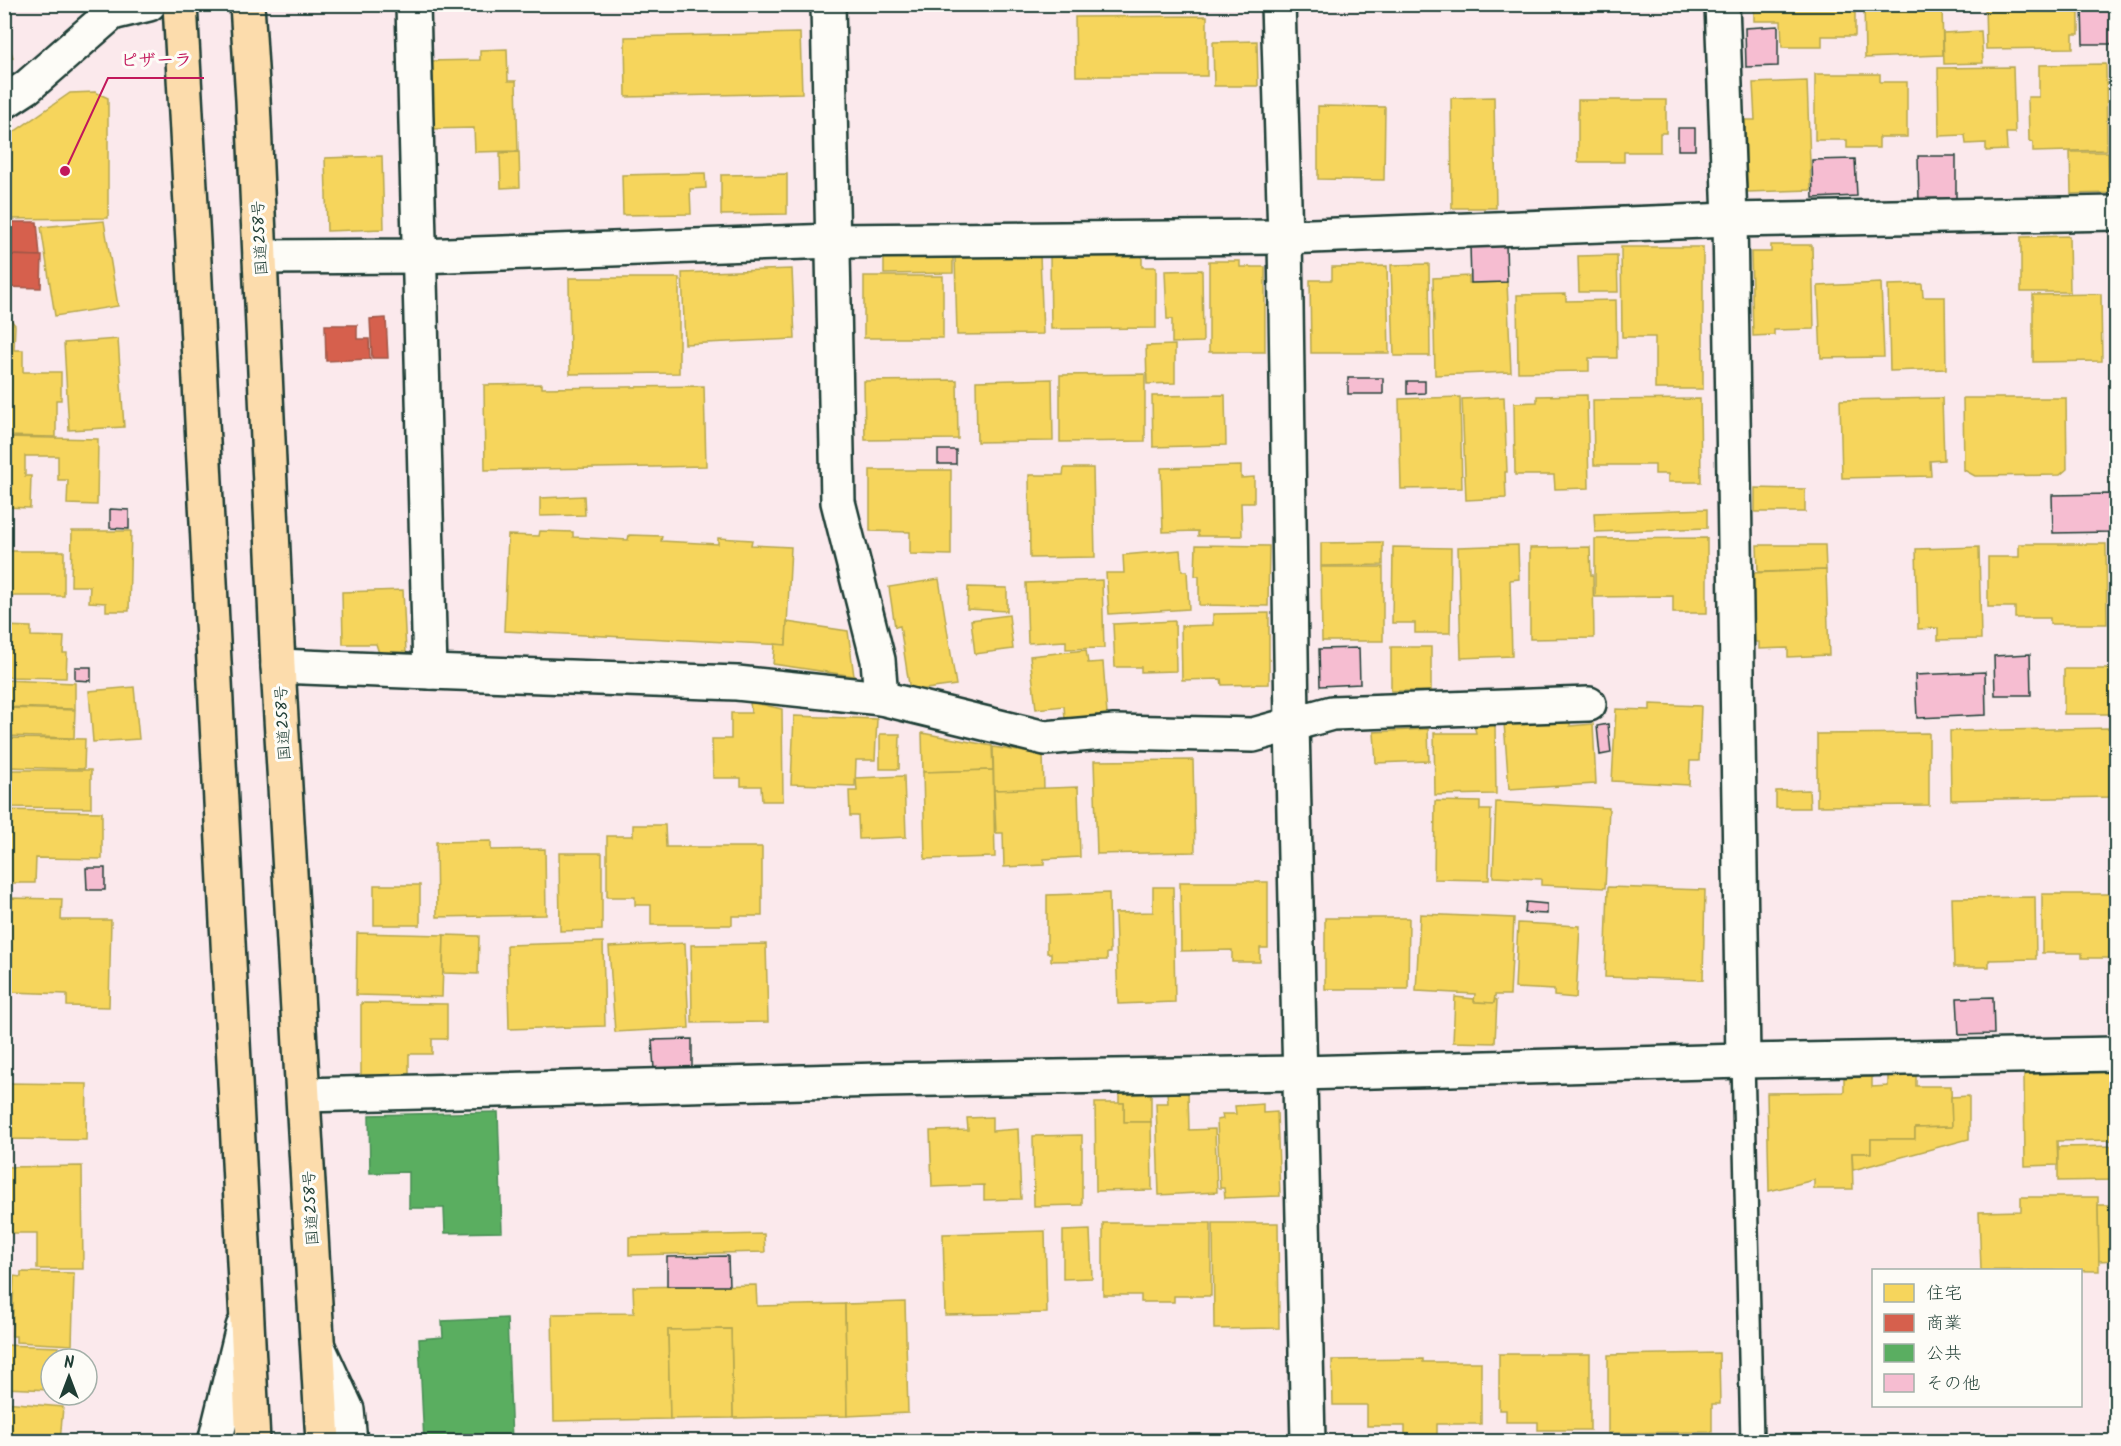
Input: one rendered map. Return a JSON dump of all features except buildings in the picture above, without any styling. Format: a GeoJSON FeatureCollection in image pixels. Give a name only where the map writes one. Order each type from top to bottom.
{"type":"FeatureCollection","features":[{"type":"Feature","properties":{"kind":"highway"},"geometry":{"type":"LineString","coordinates":[[180,4],[253,1442]]}},
{"type":"Feature","properties":{"kind":"highway","name":"国道258号"},"geometry":{"type":"LineString","coordinates":[[247,4],[278,666],[323,1442]]}},
{"type":"Feature","properties":{"kind":"street"},"geometry":{"type":"LineString","coordinates":[[4,102],[27,87],[112,13],[149,4]]}},
{"type":"Feature","properties":{"kind":"street"},"geometry":{"type":"LineString","coordinates":[[413,4],[430,672]]}},
{"type":"Feature","properties":{"kind":"street"},"geometry":{"type":"LineString","coordinates":[[828,4],[838,502],[879,660],[881,698]]}},
{"type":"Feature","properties":{"kind":"street"},"geometry":{"type":"LineString","coordinates":[[1278,4],[1285,237],[1292,723],[1308,1442]]}},
{"type":"Feature","properties":{"kind":"street"},"geometry":{"type":"LineString","coordinates":[[1722,4],[1730,220],[1743,1060]]}},
{"type":"Feature","properties":{"kind":"street"},"geometry":{"type":"LineString","coordinates":[[260,257],[419,256],[834,241],[1285,237],[1730,220],[2116,213]]}},
{"type":"Feature","properties":{"kind":"street"},"geometry":{"type":"LineString","coordinates":[[278,666],[737,683],[881,698],[1045,738],[1114,732],[1253,735],[1332,713],[1589,704]]}},
{"type":"Feature","properties":{"kind":"street"},"geometry":{"type":"LineString","coordinates":[[304,1095],[881,1080],[1300,1073],[1743,1060],[2116,1054]]}},
{"type":"Feature","properties":{"kind":"street"},"geometry":{"type":"LineString","coordinates":[[215,1442],[246,1316]]}},
{"type":"Feature","properties":{"kind":"street"},"geometry":{"type":"LineString","coordinates":[[318,1347],[347,1410],[350,1442]]}},
{"type":"Feature","properties":{"kind":"lane"},"geometry":{"type":"LineString","coordinates":[[1743,1060],[1752,1442]]}},
{"type":"Feature","properties":{"kind":"place","name":"ピザーラ"},"geometry":{"type":"Point","coordinates":[65,171]}}]}
